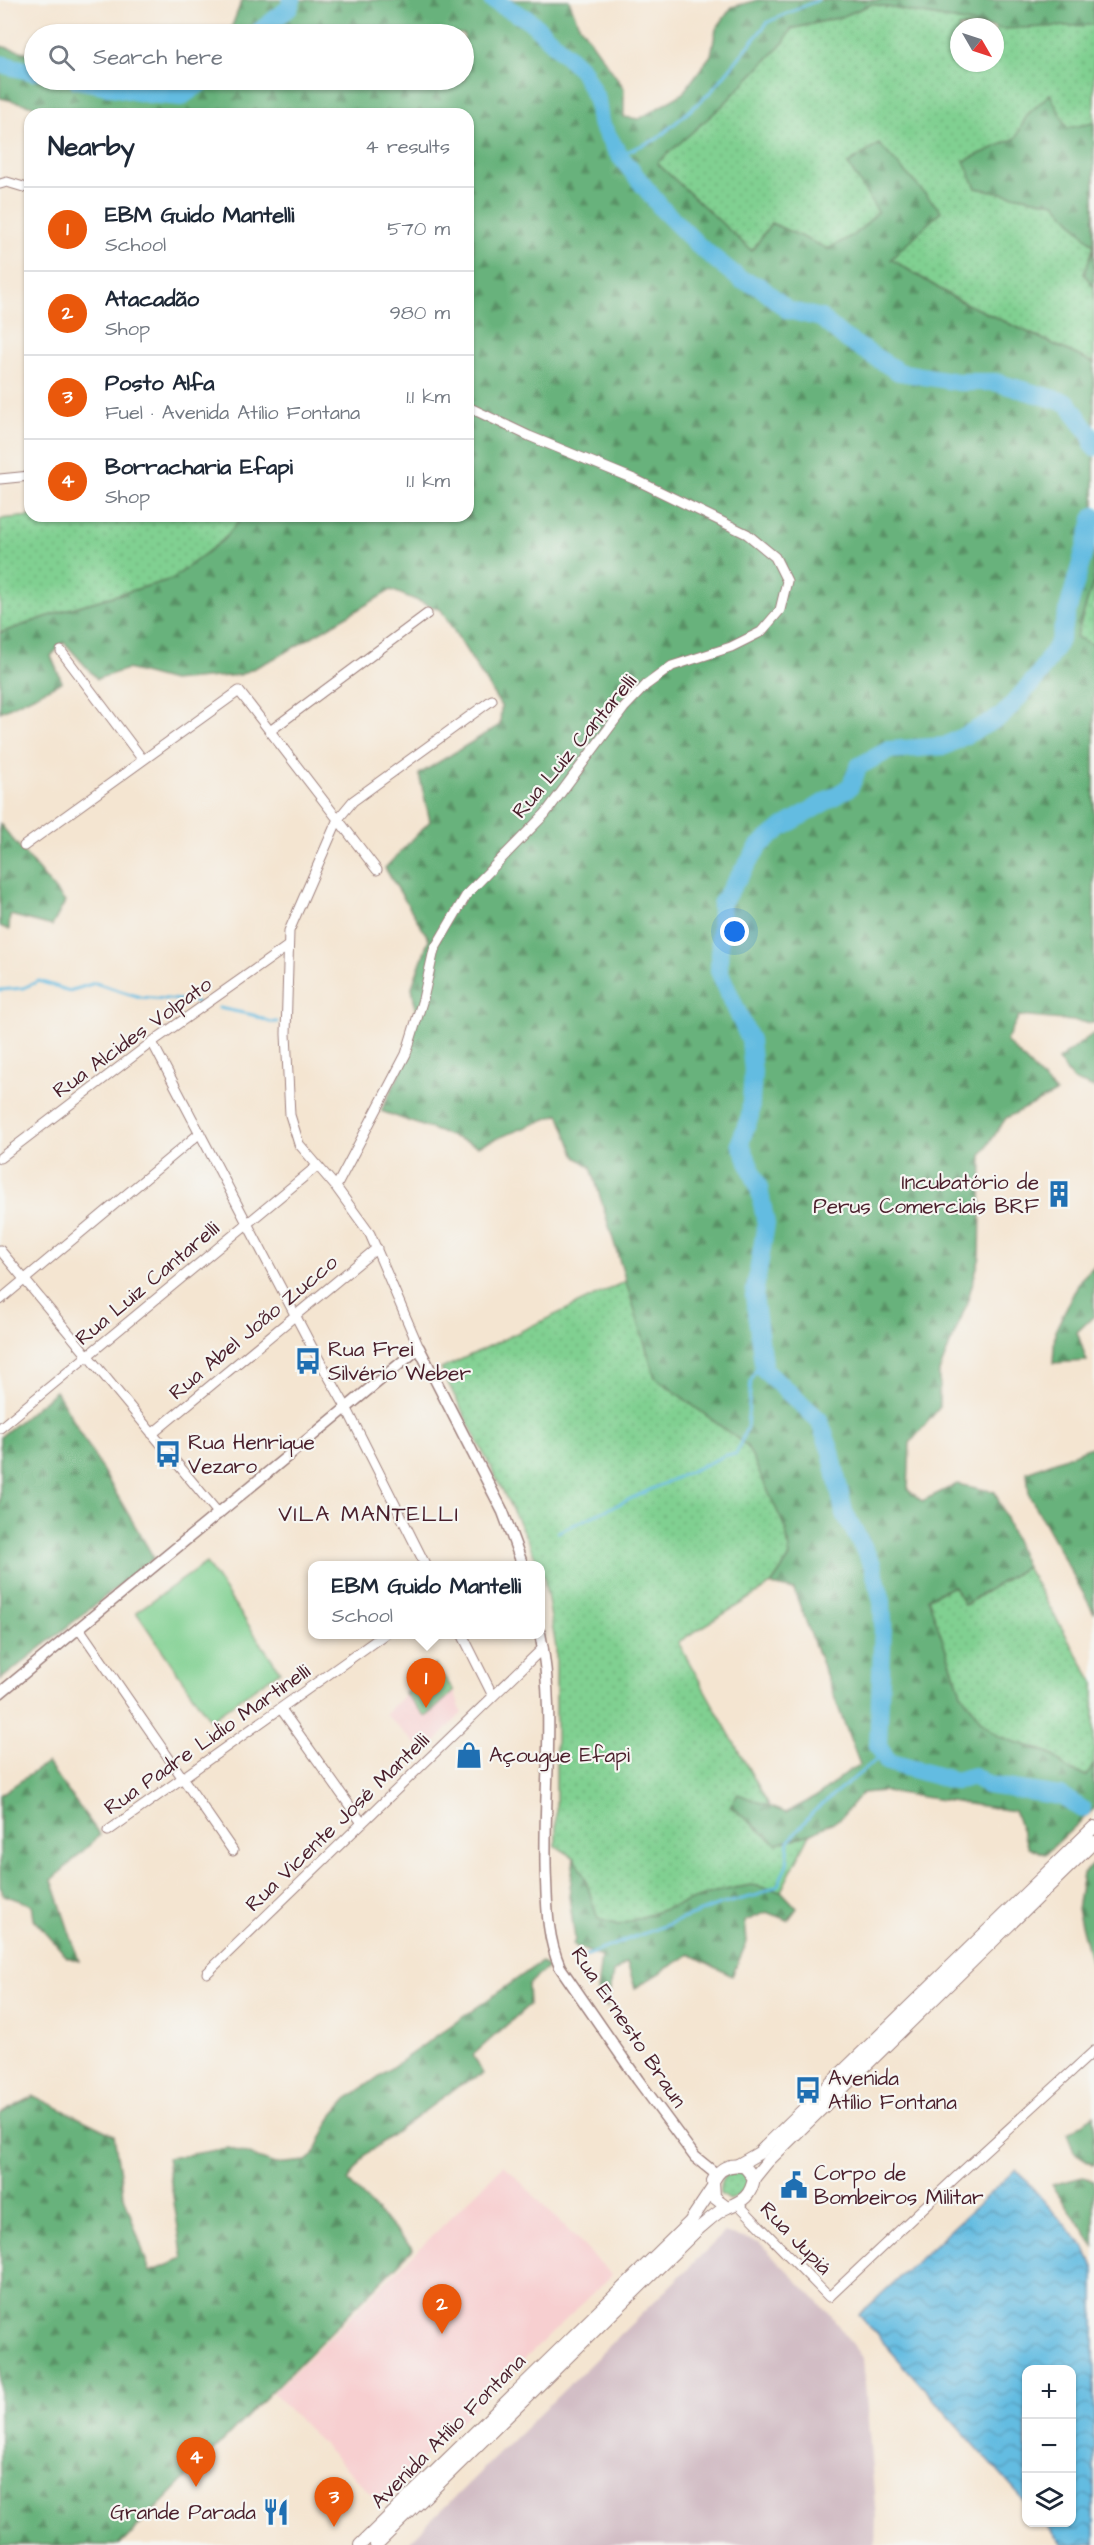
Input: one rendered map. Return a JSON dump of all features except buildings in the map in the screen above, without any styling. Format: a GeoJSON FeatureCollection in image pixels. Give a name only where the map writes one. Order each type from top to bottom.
{"type":"FeatureCollection","features":[{"type":"Feature","properties":{"kind":"main road"},"geometry":{"type":"LineString","coordinates":[[1094,1827],[759,2153],[738,2165],[723,2168],[716,2175],[712,2189],[714,2197],[733,2206],[749,2195],[754,2178],[767,2162],[1094,1842]]}},
{"type":"Feature","properties":{"kind":"main road"},"geometry":{"type":"LineString","coordinates":[[738,2165],[750,2172],[754,2178]]}},
{"type":"Feature","properties":{"kind":"main road","name":"Avenida Atílio Fontana"},"geometry":{"type":"LineString","coordinates":[[360,2545],[690,2222],[712,2189]]}},
{"type":"Feature","properties":{"kind":"main road","name":"Avenida Atílio Fontana"},"geometry":{"type":"LineString","coordinates":[[376,2545],[697,2230],[733,2206]]}},
{"type":"Feature","properties":{"kind":"street"},"geometry":{"type":"LineString","coordinates":[[0,184],[7,182],[24,187]]}},
{"type":"Feature","properties":{"kind":"street","name":"Rua Luiz Cantarelli"},"geometry":{"type":"LineString","coordinates":[[336,1188],[406,1054],[423,999],[434,950],[467,894],[545,814],[624,708],[646,685],[672,666],[731,647],[761,633],[780,610],[787,581],[775,557],[747,534],[636,480],[529,436],[474,410]]}},
{"type":"Feature","properties":{"kind":"street"},"geometry":{"type":"LineString","coordinates":[[0,479],[24,477]]}},
{"type":"Feature","properties":{"kind":"street"},"geometry":{"type":"LineString","coordinates":[[270,731],[427,614]]}},
{"type":"Feature","properties":{"kind":"street"},"geometry":{"type":"LineString","coordinates":[[61,651],[143,760]]}},
{"type":"Feature","properties":{"kind":"street"},"geometry":{"type":"LineString","coordinates":[[24,846],[239,691],[377,870]]}},
{"type":"Feature","properties":{"kind":"street"},"geometry":{"type":"LineString","coordinates":[[492,700],[353,801],[338,819],[289,931],[286,1034],[290,1115],[299,1144],[370,1234],[419,1348],[503,1512],[521,1561]]}},
{"type":"Feature","properties":{"kind":"street","name":"Rua Alcides Volpato"},"geometry":{"type":"LineString","coordinates":[[0,1158],[152,1042],[288,946]]}},
{"type":"Feature","properties":{"kind":"street"},"geometry":{"type":"LineString","coordinates":[[152,1042],[295,1315],[346,1407],[423,1561]]}},
{"type":"Feature","properties":{"kind":"street"},"geometry":{"type":"LineString","coordinates":[[0,1300],[200,1133]]}},
{"type":"Feature","properties":{"kind":"street","name":"Rua Luiz Cantarelli"},"geometry":{"type":"LineString","coordinates":[[0,1428],[317,1166]]}},
{"type":"Feature","properties":{"kind":"street","name":"Rua Abel João Zucco"},"geometry":{"type":"LineString","coordinates":[[152,1434],[377,1248]]}},
{"type":"Feature","properties":{"kind":"street"},"geometry":{"type":"LineString","coordinates":[[0,1250],[219,1514]]}},
{"type":"Feature","properties":{"kind":"street"},"geometry":{"type":"LineString","coordinates":[[0,1693],[419,1348]]}},
{"type":"Feature","properties":{"kind":"street"},"geometry":{"type":"LineString","coordinates":[[79,1628],[233,1851]]}},
{"type":"Feature","properties":{"kind":"street","name":"Rua Padre Lidio Martinelli"},"geometry":{"type":"LineString","coordinates":[[108,1831],[380,1639]]}},
{"type":"Feature","properties":{"kind":"street"},"geometry":{"type":"LineString","coordinates":[[464,1639],[494,1696]]}},
{"type":"Feature","properties":{"kind":"street","name":"Rua Ernesto Braun"},"geometry":{"type":"LineString","coordinates":[[541,1639],[548,1694],[544,1839],[548,1916],[553,1949],[560,1967],[638,2080],[695,2157],[716,2175]]}},
{"type":"Feature","properties":{"kind":"street","name":"Rua Vicente José Mantelli"},"geometry":{"type":"LineString","coordinates":[[207,1973],[543,1648]]}},
{"type":"Feature","properties":{"kind":"street"},"geometry":{"type":"LineString","coordinates":[[281,1708],[362,1823]]}},
{"type":"Feature","properties":{"kind":"street","name":"Rua Jupiá"},"geometry":{"type":"LineString","coordinates":[[733,2206],[829,2297],[1094,2051]]}},
{"type":"Feature","properties":{"kind":"shaded area"},"geometry":{"type":"Polygon","coordinates":[[[435,1665],[454,1691],[462,1713],[425,1753],[385,1714],[435,1665]]]}},
{"type":"Feature","properties":{"kind":"shaded area"},"geometry":{"type":"Polygon","coordinates":[[[504,2165],[612,2275],[378,2501],[273,2393],[504,2165]]]}},
{"type":"Feature","properties":{"kind":"shaded area"},"geometry":{"type":"Polygon","coordinates":[[[724,2233],[759,2242],[828,2312],[863,2359],[876,2519],[875,2545],[406,2545],[724,2233]]]}},
{"type":"Feature","properties":{"kind":"green space"},"geometry":{"type":"Polygon","coordinates":[[[242,0],[569,0],[578,23],[624,88],[624,117],[639,119],[682,94],[711,55],[716,29],[732,7],[758,0],[1094,0],[1094,24],[1091,25],[1004,29],[1004,18],[950,19],[872,4],[841,17],[791,29],[784,42],[722,106],[657,163],[752,251],[771,223],[828,249],[857,233],[878,212],[848,164],[879,144],[941,211],[891,259],[956,299],[1094,363],[1094,579],[1076,637],[1094,645],[1094,1023],[1019,1016],[1006,1041],[1056,1093],[1006,1118],[982,1154],[980,1257],[966,1306],[939,1372],[939,1408],[910,1443],[908,1490],[922,1501],[957,1484],[995,1492],[1026,1567],[964,1605],[954,1586],[928,1598],[961,1693],[981,1721],[1000,1737],[1052,1754],[1067,1769],[1087,1776],[1094,1764],[1094,1809],[1045,1854],[1028,1847],[1014,1811],[884,1791],[862,1793],[841,1818],[810,1834],[777,1844],[730,1806],[738,1794],[786,1813],[819,1795],[850,1770],[860,1765],[794,1590],[771,1585],[790,1557],[786,1530],[747,1446],[655,1377],[591,1167],[576,1157],[559,1114],[478,1146],[381,1111],[399,1075],[416,1011],[412,987],[429,939],[385,868],[430,821],[419,774],[500,725],[501,706],[441,610],[391,590],[281,655],[240,675],[172,681],[127,669],[97,679],[64,642],[51,656],[62,682],[0,712],[0,633],[72,608],[172,579],[223,540],[238,522],[474,522],[474,108],[42,108],[0,98],[0,46],[24,52],[24,90],[474,90],[474,24],[233,24],[242,0]]]}},
{"type":"Feature","properties":{"kind":"green space"},"geometry":{"type":"Polygon","coordinates":[[[872,4],[950,19],[950,72],[1004,72],[1004,28],[1094,24],[1094,123],[1067,129],[1050,94],[1027,115],[1016,138],[976,188],[1055,203],[1094,246],[1084,274],[1094,287],[1094,363],[956,299],[891,259],[941,211],[848,164],[879,212],[857,233],[828,249],[771,223],[752,252],[656,163],[722,106],[784,42],[791,29],[841,17],[872,4]]]}},
{"type":"Feature","properties":{"kind":"green space"},"geometry":{"type":"Polygon","coordinates":[[[1050,94],[1067,128],[1094,123],[1094,246],[1055,203],[976,188],[964,161],[1016,138],[1027,115],[1050,94]]]}},
{"type":"Feature","properties":{"kind":"green space"},"geometry":{"type":"Polygon","coordinates":[[[1094,248],[1094,287],[1084,274],[1094,248]]]}},
{"type":"Feature","properties":{"kind":"green space"},"geometry":{"type":"Polygon","coordinates":[[[24,517],[24,522],[238,522],[223,540],[172,579],[72,608],[0,633],[0,519],[24,517]]]}},
{"type":"Feature","properties":{"kind":"green space"},"geometry":{"type":"Polygon","coordinates":[[[1094,579],[1094,645],[1076,638],[1094,579]]]}},
{"type":"Feature","properties":{"kind":"green space"},"geometry":{"type":"Polygon","coordinates":[[[0,824],[65,902],[52,926],[10,915],[9,930],[0,926],[0,824]]]}},
{"type":"Feature","properties":{"kind":"green space"},"geometry":{"type":"Polygon","coordinates":[[[1094,1033],[1094,1088],[1073,1080],[1058,1060],[1094,1033]]]}},
{"type":"Feature","properties":{"kind":"green space"},"geometry":{"type":"Polygon","coordinates":[[[1094,1266],[1094,1316],[1077,1332],[1087,1361],[1053,1363],[1055,1331],[1080,1280],[1094,1266]]]}},
{"type":"Feature","properties":{"kind":"green space"},"geometry":{"type":"Polygon","coordinates":[[[626,1281],[655,1377],[747,1446],[786,1529],[790,1557],[771,1585],[678,1642],[770,1807],[739,1795],[730,1806],[776,1844],[810,1834],[781,1891],[751,1885],[715,1892],[619,1925],[598,1920],[585,1878],[575,1858],[556,1846],[556,1648],[545,1583],[545,1561],[537,1561],[441,1369],[626,1281]]]}},
{"type":"Feature","properties":{"kind":"green space"},"geometry":{"type":"Polygon","coordinates":[[[56,1391],[154,1558],[0,1680],[0,1437],[56,1391]]]}},
{"type":"Feature","properties":{"kind":"green space"},"geometry":{"type":"Polygon","coordinates":[[[1094,1446],[1094,1613],[1029,1495],[1027,1472],[1094,1446]]]}},
{"type":"Feature","properties":{"kind":"green space"},"geometry":{"type":"Polygon","coordinates":[[[206,1563],[280,1671],[210,1720],[136,1612],[206,1563]]]}},
{"type":"Feature","properties":{"kind":"green space"},"geometry":{"type":"Polygon","coordinates":[[[1026,1567],[1094,1683],[1094,1764],[1087,1776],[1067,1769],[1052,1754],[1000,1737],[981,1721],[961,1693],[928,1598],[954,1586],[965,1605],[1026,1567]]]}},
{"type":"Feature","properties":{"kind":"green space"},"geometry":{"type":"Polygon","coordinates":[[[435,1665],[454,1691],[426,1717],[405,1694],[435,1665]]]}},
{"type":"Feature","properties":{"kind":"green space"},"geometry":{"type":"Polygon","coordinates":[[[47,1763],[100,1835],[52,1880],[79,1961],[67,1957],[34,1919],[32,1905],[4,1895],[0,1886],[0,1795],[47,1763]]]}},
{"type":"Feature","properties":{"kind":"green space"},"geometry":{"type":"Polygon","coordinates":[[[574,1858],[585,1878],[598,1919],[619,1925],[715,1892],[751,1885],[781,1891],[797,1908],[788,1920],[767,1912],[745,1921],[747,1942],[732,1976],[690,1954],[635,1988],[627,1963],[613,1973],[607,2007],[597,1991],[601,1957],[573,1945],[575,1939],[569,1896],[574,1858]]]}},
{"type":"Feature","properties":{"kind":"green space"},"geometry":{"type":"Polygon","coordinates":[[[1094,1864],[1094,1976],[1077,1909],[1083,1874],[1094,1864]]]}},
{"type":"Feature","properties":{"kind":"green space"},"geometry":{"type":"Polygon","coordinates":[[[541,1962],[548,1967],[528,1985],[529,2005],[473,2055],[483,2074],[460,2085],[365,2155],[348,2181],[413,2249],[120,2545],[0,2545],[0,2114],[34,2096],[114,2135],[123,2193],[150,2272],[183,2259],[167,2158],[229,2148],[275,2164],[307,2161],[313,2156],[333,2115],[347,2099],[541,1962]]]}},
{"type":"Feature","properties":{"kind":"green space"},"geometry":{"type":"Polygon","coordinates":[[[1094,2115],[1094,2165],[1074,2152],[1067,2134],[1094,2115]]]}},
{"type":"Feature","properties":{"kind":"green space"},"geometry":{"type":"Polygon","coordinates":[[[733,2171],[742,2171],[748,2178],[742,2192],[729,2200],[720,2194],[720,2186],[724,2177],[733,2171]]]}},
{"type":"Feature","properties":{"kind":"green space"},"geometry":{"type":"Polygon","coordinates":[[[1083,2177],[1094,2181],[1094,2247],[1051,2185],[1083,2177]]]}},
{"type":"Feature","properties":{"kind":"water"},"geometry":{"type":"Polygon","coordinates":[[[1016,2169],[1085,2248],[1094,2270],[1094,2545],[1064,2545],[1048,2527],[1076,2527],[1076,2365],[1022,2365],[1022,2498],[859,2315],[1016,2169]]]}},
{"type":"Feature","properties":{"kind":"waterway"},"geometry":{"type":"LineString","coordinates":[[269,24],[289,8],[292,0]]}},
{"type":"Feature","properties":{"kind":"waterway"},"geometry":{"type":"LineString","coordinates":[[492,0],[529,20],[582,70],[597,100],[600,122],[619,155],[663,210],[700,247],[741,280],[759,286],[788,310],[821,318],[843,337],[899,372],[958,382],[995,382],[1068,403],[1091,436],[1094,447]]}},
{"type":"Feature","properties":{"kind":"waterway"},"geometry":{"type":"LineString","coordinates":[[619,155],[657,139],[710,93],[768,22],[818,0]]}},
{"type":"Feature","properties":{"kind":"waterway"},"geometry":{"type":"LineString","coordinates":[[0,64],[24,70]]}},
{"type":"Feature","properties":{"kind":"waterway"},"geometry":{"type":"LineString","coordinates":[[127,90],[181,97],[191,90]]}},
{"type":"Feature","properties":{"kind":"waterway"},"geometry":{"type":"LineString","coordinates":[[1082,1809],[1061,1796],[987,1785],[974,1776],[955,1781],[888,1762],[878,1746],[883,1624],[882,1601],[872,1564],[844,1512],[831,1452],[819,1420],[764,1370],[754,1296],[766,1224],[759,1188],[740,1142],[750,1116],[753,1072],[750,1040],[719,971],[721,904],[759,846],[781,828],[850,787],[859,766],[889,750],[945,746],[1002,716],[1037,677],[1059,642],[1094,516]]}},
{"type":"Feature","properties":{"kind":"waterway"},"geometry":{"type":"LineString","coordinates":[[0,990],[23,988],[39,981],[69,991],[95,983],[140,997],[193,1001],[201,1005]]}},
{"type":"Feature","properties":{"kind":"waterway"},"geometry":{"type":"LineString","coordinates":[[219,1008],[277,1022]]}},
{"type":"Feature","properties":{"kind":"waterway"},"geometry":{"type":"LineString","coordinates":[[558,1532],[726,1455],[736,1454],[747,1427],[751,1381],[762,1353]]}},
{"type":"Feature","properties":{"kind":"waterway"},"geometry":{"type":"LineString","coordinates":[[582,1957],[719,1905],[758,1895],[778,1885],[787,1864],[789,1841],[813,1812],[882,1755]]}},
{"type":"Feature","properties":{"kind":"place","name":"Incubatório de Perus Comerciais BRF"},"geometry":{"type":"Point","coordinates":[1059,1194]}},
{"type":"Feature","properties":{"kind":"place","name":"Rua Frei Silvério Weber"},"geometry":{"type":"Point","coordinates":[308,1361]}},
{"type":"Feature","properties":{"kind":"place","name":"Rua Henrique Vezaro"},"geometry":{"type":"Point","coordinates":[168,1454]}},
{"type":"Feature","properties":{"kind":"place","name":"EBM Guido Mantelli"},"geometry":{"type":"Point","coordinates":[426,1708]}},
{"type":"Feature","properties":{"kind":"place","name":"Açougue Efapi"},"geometry":{"type":"Point","coordinates":[469,1755]}},
{"type":"Feature","properties":{"kind":"place","name":"Avenida Atílio Fontana"},"geometry":{"type":"Point","coordinates":[808,2090]}},
{"type":"Feature","properties":{"kind":"place","name":"Corpo de Bombeiros Militar"},"geometry":{"type":"Point","coordinates":[794,2185]}},
{"type":"Feature","properties":{"kind":"place","name":"Atacadão"},"geometry":{"type":"Point","coordinates":[442,2334]}},
{"type":"Feature","properties":{"kind":"place","name":"Borracharia Efapi"},"geometry":{"type":"Point","coordinates":[196,2487]}},
{"type":"Feature","properties":{"kind":"place","name":"Grande Parada"},"geometry":{"type":"Point","coordinates":[276,2512]}},
{"type":"Feature","properties":{"kind":"place","name":"Posto Alfa"},"geometry":{"type":"Point","coordinates":[334,2527]}},
{"type":"Feature","properties":{"kind":"district","name":"VILA MANTELLI"},"geometry":{"type":"Point","coordinates":[369,1513]}}]}
